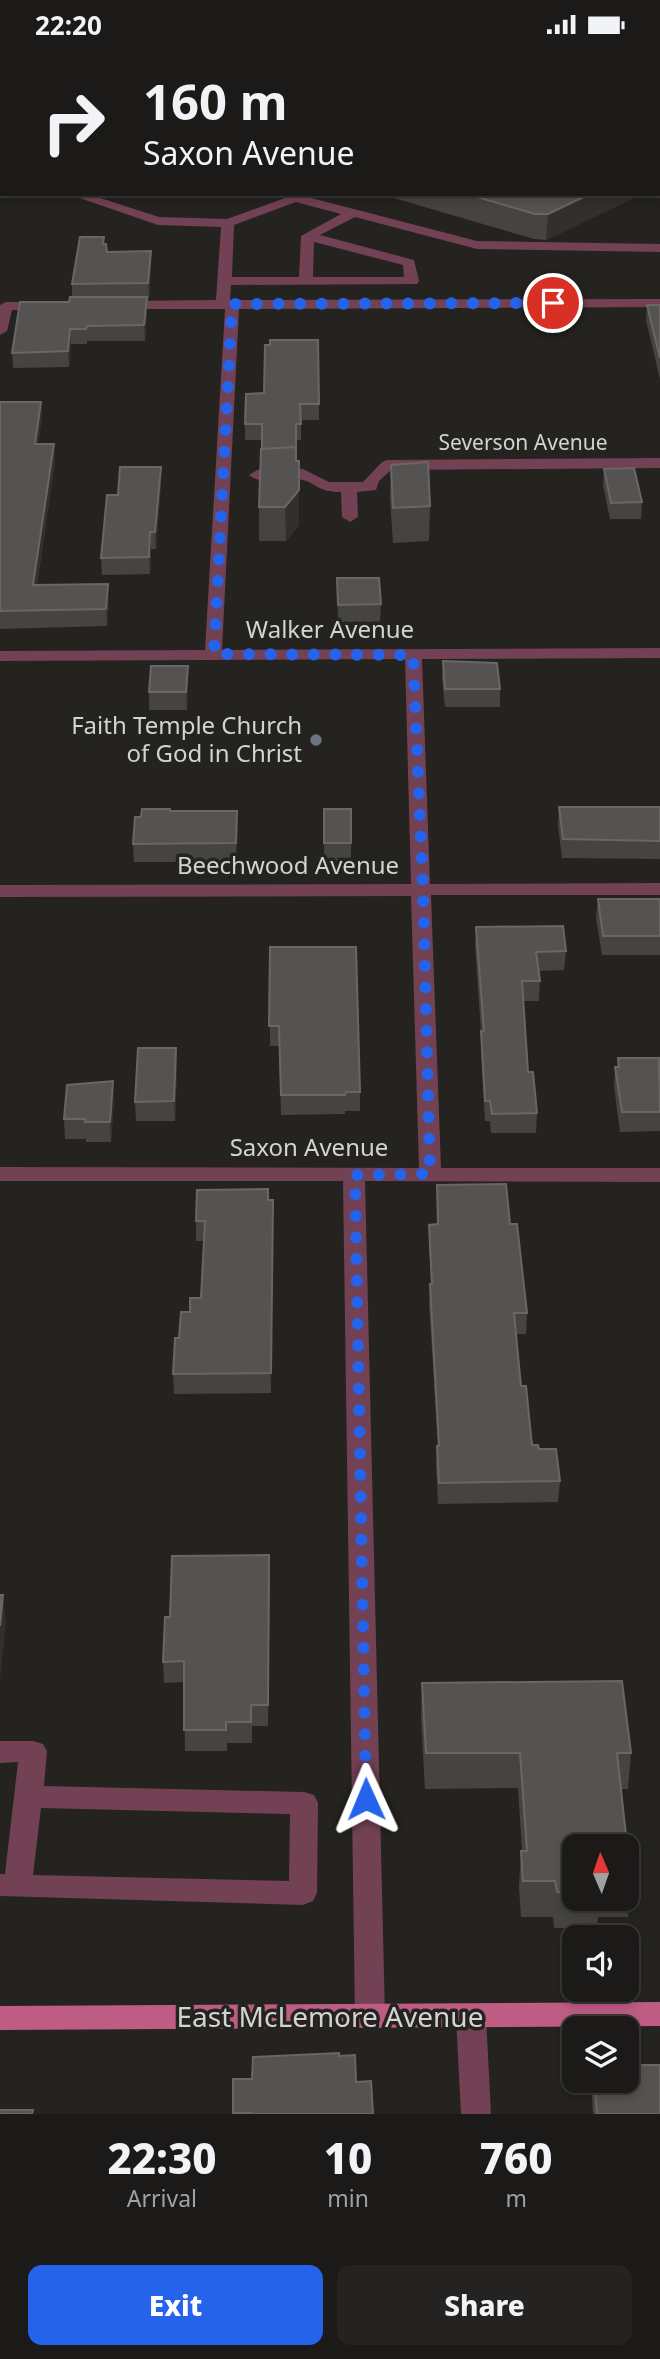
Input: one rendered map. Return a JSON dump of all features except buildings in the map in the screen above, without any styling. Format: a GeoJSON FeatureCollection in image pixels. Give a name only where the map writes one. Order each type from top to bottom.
{"type":"FeatureCollection","features":[{"type":"Feature","properties":{"kind":"main road","name":"East McLemore Avenue"},"geometry":{"type":"LineString","coordinates":[[0,2018],[660,2014]]}},
{"type":"Feature","properties":{"kind":"street"},"geometry":{"type":"LineString","coordinates":[[80,196],[158,221],[228,223],[295,198],[477,245],[660,248]]}},
{"type":"Feature","properties":{"kind":"street"},"geometry":{"type":"LineString","coordinates":[[308,236],[353,213]]}},
{"type":"Feature","properties":{"kind":"street"},"geometry":{"type":"LineString","coordinates":[[214,654],[228,304],[225,281],[228,223]]}},
{"type":"Feature","properties":{"kind":"street"},"geometry":{"type":"LineString","coordinates":[[225,281],[412,281],[409,263],[308,236]]}},
{"type":"Feature","properties":{"kind":"street"},"geometry":{"type":"LineString","coordinates":[[306,280],[308,236]]}},
{"type":"Feature","properties":{"kind":"street"},"geometry":{"type":"LineString","coordinates":[[101,305],[660,303]]}},
{"type":"Feature","properties":{"kind":"street"},"geometry":{"type":"LineString","coordinates":[[0,331],[6,306],[60,306]]}},
{"type":"Feature","properties":{"kind":"street","name":"Severson Avenue"},"geometry":{"type":"LineString","coordinates":[[349,487],[370,487],[371,480],[387,465],[660,463]]}},
{"type":"Feature","properties":{"kind":"street"},"geometry":{"type":"LineString","coordinates":[[257,475],[303,474],[326,487],[349,487],[350,517]]}},
{"type":"Feature","properties":{"kind":"street","name":"Walker Avenue"},"geometry":{"type":"LineString","coordinates":[[0,656],[660,653]]}},
{"type":"Feature","properties":{"kind":"street"},"geometry":{"type":"LineString","coordinates":[[413,655],[423,890],[430,1174]]}},
{"type":"Feature","properties":{"kind":"street","name":"Beechwood Avenue"},"geometry":{"type":"LineString","coordinates":[[0,891],[660,889]]}},
{"type":"Feature","properties":{"kind":"street","name":"Saxon Avenue"},"geometry":{"type":"LineString","coordinates":[[0,1174],[660,1175]]}},
{"type":"Feature","properties":{"kind":"street"},"geometry":{"type":"LineString","coordinates":[[355,1175],[370,2017]]}},
{"type":"Feature","properties":{"kind":"street"},"geometry":{"type":"LineString","coordinates":[[0,1752],[33,1751],[29,1797],[9,1885],[303,1893],[304,1803],[29,1797]]}},
{"type":"Feature","properties":{"kind":"street"},"geometry":{"type":"LineString","coordinates":[[471,2017],[476,2114]]}},
{"type":"Feature","properties":{"kind":"place","name":"Faith Temple Church of God in Christ"},"geometry":{"type":"Point","coordinates":[316,740]}},
{"type":"Feature","properties":{"kind":"route"},"geometry":{"type":"LineString","coordinates":[[366,1799],[355,1175],[430,1174],[423,890],[413,655],[214,654],[232,304],[553,303]]}}]}
